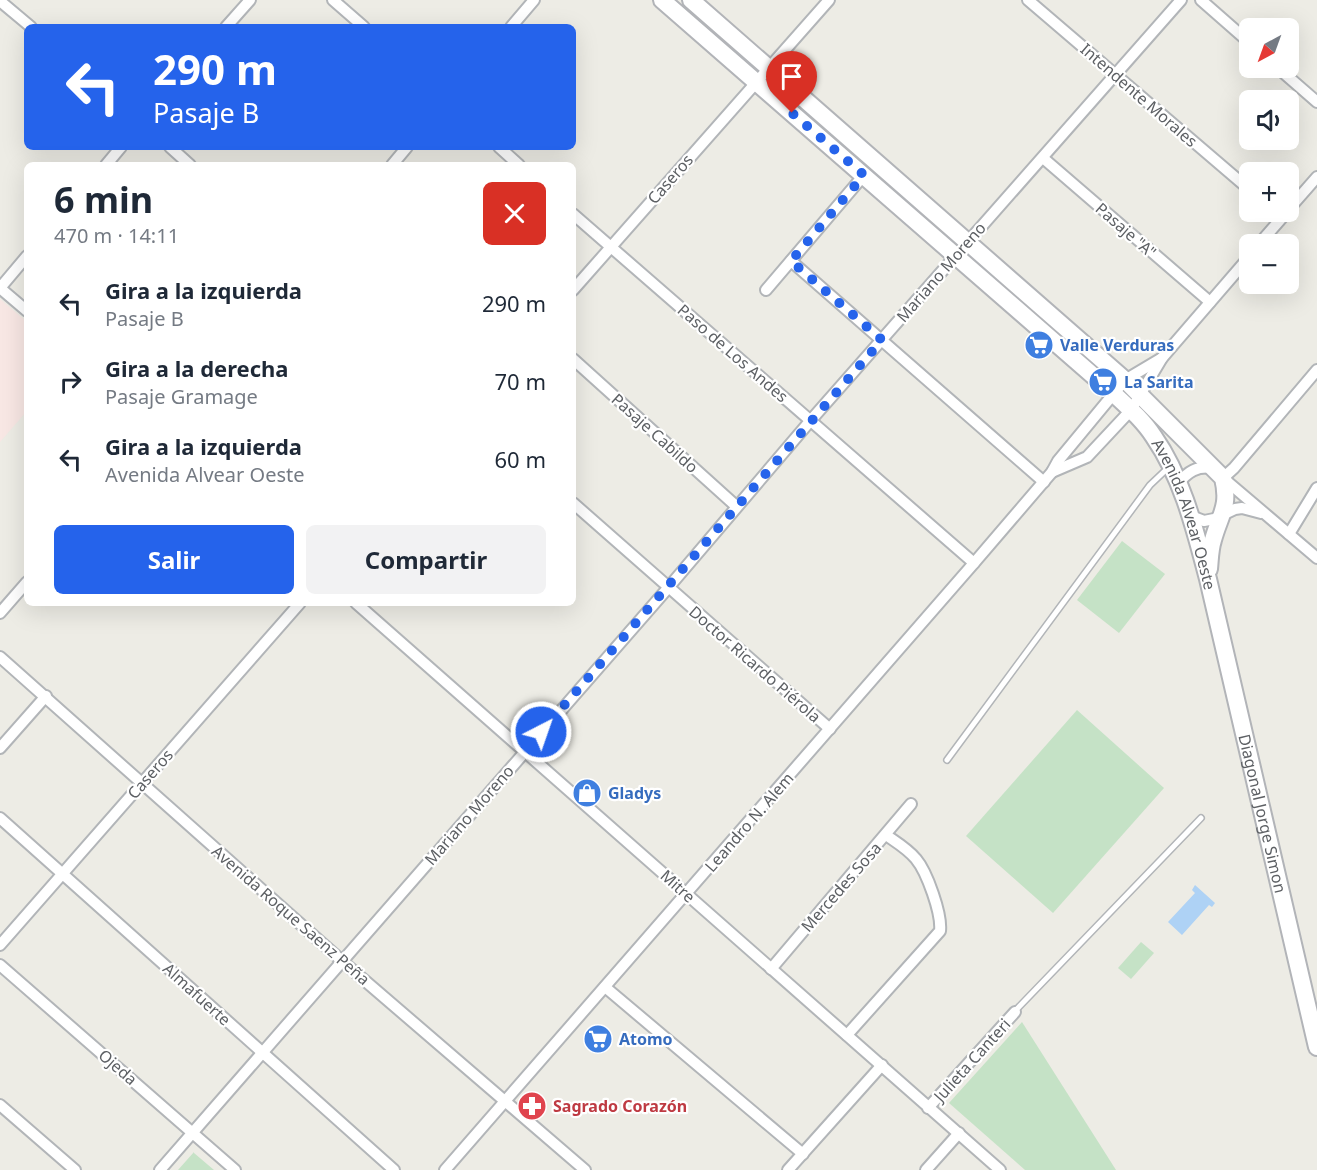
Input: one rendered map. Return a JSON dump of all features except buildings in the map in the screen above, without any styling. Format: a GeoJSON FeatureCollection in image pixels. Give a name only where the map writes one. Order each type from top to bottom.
{"type":"FeatureCollection","features":[{"type":"Feature","properties":{"kind":"main road","name":"Avenida Alvear Oeste"},"geometry":{"type":"LineString","coordinates":[[662,0],[1131,410],[1154,437],[1171,465],[1191,516],[1208,579]]}},
{"type":"Feature","properties":{"kind":"main road","name":"Avenida Alvear Oeste"},"geometry":{"type":"LineString","coordinates":[[691,0],[1125,380],[1218,473],[1226,498],[1224,513],[1211,548],[1208,579]]}},
{"type":"Feature","properties":{"kind":"main road","name":"Diagonal Jorge Simon"},"geometry":{"type":"LineString","coordinates":[[1208,579],[1317,1047]]}},
{"type":"Feature","properties":{"kind":"street"},"geometry":{"type":"LineString","coordinates":[[229,24],[250,0]]}},
{"type":"Feature","properties":{"kind":"street"},"geometry":{"type":"LineString","coordinates":[[333,0],[361,24]]}},
{"type":"Feature","properties":{"kind":"street"},"geometry":{"type":"LineString","coordinates":[[514,24],[534,0]]}},
{"type":"Feature","properties":{"kind":"street","name":"Caseros"},"geometry":{"type":"LineString","coordinates":[[576,286],[829,0]]}},
{"type":"Feature","properties":{"kind":"street","name":"Intendente Morales"},"geometry":{"type":"LineString","coordinates":[[1028,0],[1239,181]]}},
{"type":"Feature","properties":{"kind":"street","name":"Mariano Moreno"},"geometry":{"type":"LineString","coordinates":[[160,1170],[668,588],[811,420],[1181,0]]}},
{"type":"Feature","properties":{"kind":"street"},"geometry":{"type":"LineString","coordinates":[[1201,0],[1239,33]]}},
{"type":"Feature","properties":{"kind":"street"},"geometry":{"type":"LineString","coordinates":[[0,1],[27,24]]}},
{"type":"Feature","properties":{"kind":"street"},"geometry":{"type":"LineString","coordinates":[[1289,78],[1317,102]]}},
{"type":"Feature","properties":{"kind":"street"},"geometry":{"type":"LineString","coordinates":[[108,162],[118,150]]}},
{"type":"Feature","properties":{"kind":"street"},"geometry":{"type":"LineString","coordinates":[[173,150],[187,162]]}},
{"type":"Feature","properties":{"kind":"street"},"geometry":{"type":"LineString","coordinates":[[502,150],[516,162]]}},
{"type":"Feature","properties":{"kind":"street","name":"Pasaje \"A\""},"geometry":{"type":"LineString","coordinates":[[1043,158],[1210,302]]}},
{"type":"Feature","properties":{"kind":"street"},"geometry":{"type":"LineString","coordinates":[[766,290],[864,175]]}},
{"type":"Feature","properties":{"kind":"street"},"geometry":{"type":"LineString","coordinates":[[1299,196],[1317,177]]}},
{"type":"Feature","properties":{"kind":"street","name":"Paso de Los Andes"},"geometry":{"type":"LineString","coordinates":[[576,217],[609,248],[974,563]]}},
{"type":"Feature","properties":{"kind":"street"},"geometry":{"type":"LineString","coordinates":[[1267,234],[1276,222]]}},
{"type":"Feature","properties":{"kind":"street"},"geometry":{"type":"LineString","coordinates":[[24,260],[0,288],[24,308]]}},
{"type":"Feature","properties":{"kind":"street"},"geometry":{"type":"LineString","coordinates":[[791,261],[1044,482]]}},
{"type":"Feature","properties":{"kind":"street","name":"Leandro N. Alem"},"geometry":{"type":"LineString","coordinates":[[1052,472],[1087,457],[1131,410],[1162,358],[1239,269]]}},
{"type":"Feature","properties":{"kind":"street","name":"Leandro N. Alem"},"geometry":{"type":"LineString","coordinates":[[445,1170],[1044,482],[1058,461],[1113,393],[1125,380],[1162,358]]}},
{"type":"Feature","properties":{"kind":"street","name":"Pasaje Cabildo"},"geometry":{"type":"LineString","coordinates":[[576,362],[736,506]]}},
{"type":"Feature","properties":{"kind":"street"},"geometry":{"type":"LineString","coordinates":[[1218,473],[1234,468],[1317,370]]}},
{"type":"Feature","properties":{"kind":"street"},"geometry":{"type":"LineString","coordinates":[[1178,484],[1185,475],[1202,467],[1218,473],[1317,558]]}},
{"type":"Feature","properties":{"kind":"street"},"geometry":{"type":"LineString","coordinates":[[1289,534],[1317,488]]}},
{"type":"Feature","properties":{"kind":"street","name":"Doctor Ricardo Piérola"},"geometry":{"type":"LineString","coordinates":[[576,506],[830,729]]}},
{"type":"Feature","properties":{"kind":"street"},"geometry":{"type":"LineString","coordinates":[[1191,516],[1204,521],[1242,508],[1270,517]]}},
{"type":"Feature","properties":{"kind":"street"},"geometry":{"type":"LineString","coordinates":[[0,613],[24,585]]}},
{"type":"Feature","properties":{"kind":"street","name":"Caseros"},"geometry":{"type":"LineString","coordinates":[[0,945],[297,606]]}},
{"type":"Feature","properties":{"kind":"street","name":"Mitre"},"geometry":{"type":"LineString","coordinates":[[359,606],[1000,1170]]}},
{"type":"Feature","properties":{"kind":"street","name":"Avenida Roque Saenz Peña"},"geometry":{"type":"LineString","coordinates":[[0,657],[342,961],[585,1170]]}},
{"type":"Feature","properties":{"kind":"street"},"geometry":{"type":"LineString","coordinates":[[0,748],[46,696]]}},
{"type":"Feature","properties":{"kind":"street","name":"Mercedes Sosa"},"geometry":{"type":"LineString","coordinates":[[771,969],[911,804]]}},
{"type":"Feature","properties":{"kind":"street","name":"Almafuerte"},"geometry":{"type":"LineString","coordinates":[[0,818],[394,1170]]}},
{"type":"Feature","properties":{"kind":"street"},"geometry":{"type":"LineString","coordinates":[[847,1035],[940,931],[941,922],[924,870],[915,858],[886,835]]}},
{"type":"Feature","properties":{"kind":"street","name":"Ojeda"},"geometry":{"type":"LineString","coordinates":[[0,965],[235,1170]]}},
{"type":"Feature","properties":{"kind":"street"},"geometry":{"type":"LineString","coordinates":[[605,987],[803,1154]]}},
{"type":"Feature","properties":{"kind":"street","name":"Julieta Canteri"},"geometry":{"type":"LineString","coordinates":[[928,1108],[1015,1012]]}},
{"type":"Feature","properties":{"kind":"street"},"geometry":{"type":"LineString","coordinates":[[788,1170],[882,1065]]}},
{"type":"Feature","properties":{"kind":"street"},"geometry":{"type":"LineString","coordinates":[[0,1105],[75,1170]]}},
{"type":"Feature","properties":{"kind":"street"},"geometry":{"type":"LineString","coordinates":[[926,1170],[959,1133]]}},
{"type":"Feature","properties":{"kind":"lane"},"geometry":{"type":"LineString","coordinates":[[947,760],[1150,485],[1171,465]]}},
{"type":"Feature","properties":{"kind":"lane"},"geometry":{"type":"LineString","coordinates":[[1015,1012],[1201,818]]}},
{"type":"Feature","properties":{"kind":"shaded area"},"geometry":{"type":"Polygon","coordinates":[[[0,299],[24,319],[24,414],[0,442],[0,299]]]}},
{"type":"Feature","properties":{"kind":"green space"},"geometry":{"type":"Polygon","coordinates":[[[1122,541],[1165,574],[1119,633],[1077,600],[1122,541]]]}},
{"type":"Feature","properties":{"kind":"green space"},"geometry":{"type":"Polygon","coordinates":[[[1077,710],[1164,788],[1053,913],[966,836],[1077,710]]]}},
{"type":"Feature","properties":{"kind":"green space"},"geometry":{"type":"Polygon","coordinates":[[[1141,942],[1154,953],[1131,979],[1118,968],[1141,942]]]}},
{"type":"Feature","properties":{"kind":"green space"},"geometry":{"type":"Polygon","coordinates":[[[1022,1022],[1116,1170],[1025,1170],[949,1103],[1022,1022]]]}},
{"type":"Feature","properties":{"kind":"green space"},"geometry":{"type":"Polygon","coordinates":[[[194,1153],[214,1170],[178,1170],[194,1153]]]}},
{"type":"Feature","properties":{"kind":"water"},"geometry":{"type":"Polygon","coordinates":[[[1195,885],[1215,903],[1212,907],[1209,905],[1182,935],[1168,922],[1195,893],[1192,890],[1195,885]]]}},
{"type":"Feature","properties":{"kind":"place","name":"Valle Verduras"},"geometry":{"type":"Point","coordinates":[1039,345]}},
{"type":"Feature","properties":{"kind":"place","name":"La Sarita"},"geometry":{"type":"Point","coordinates":[1103,382]}},
{"type":"Feature","properties":{"kind":"place","name":"Gladys"},"geometry":{"type":"Point","coordinates":[587,793]}},
{"type":"Feature","properties":{"kind":"place","name":"Atomo"},"geometry":{"type":"Point","coordinates":[598,1039]}},
{"type":"Feature","properties":{"kind":"place","name":"Sagrado Corazón"},"geometry":{"type":"Point","coordinates":[532,1106]}},
{"type":"Feature","properties":{"kind":"route"},"geometry":{"type":"LineString","coordinates":[[541,732],[882,340],[791,261],[864,175],[792,113]]}}]}
